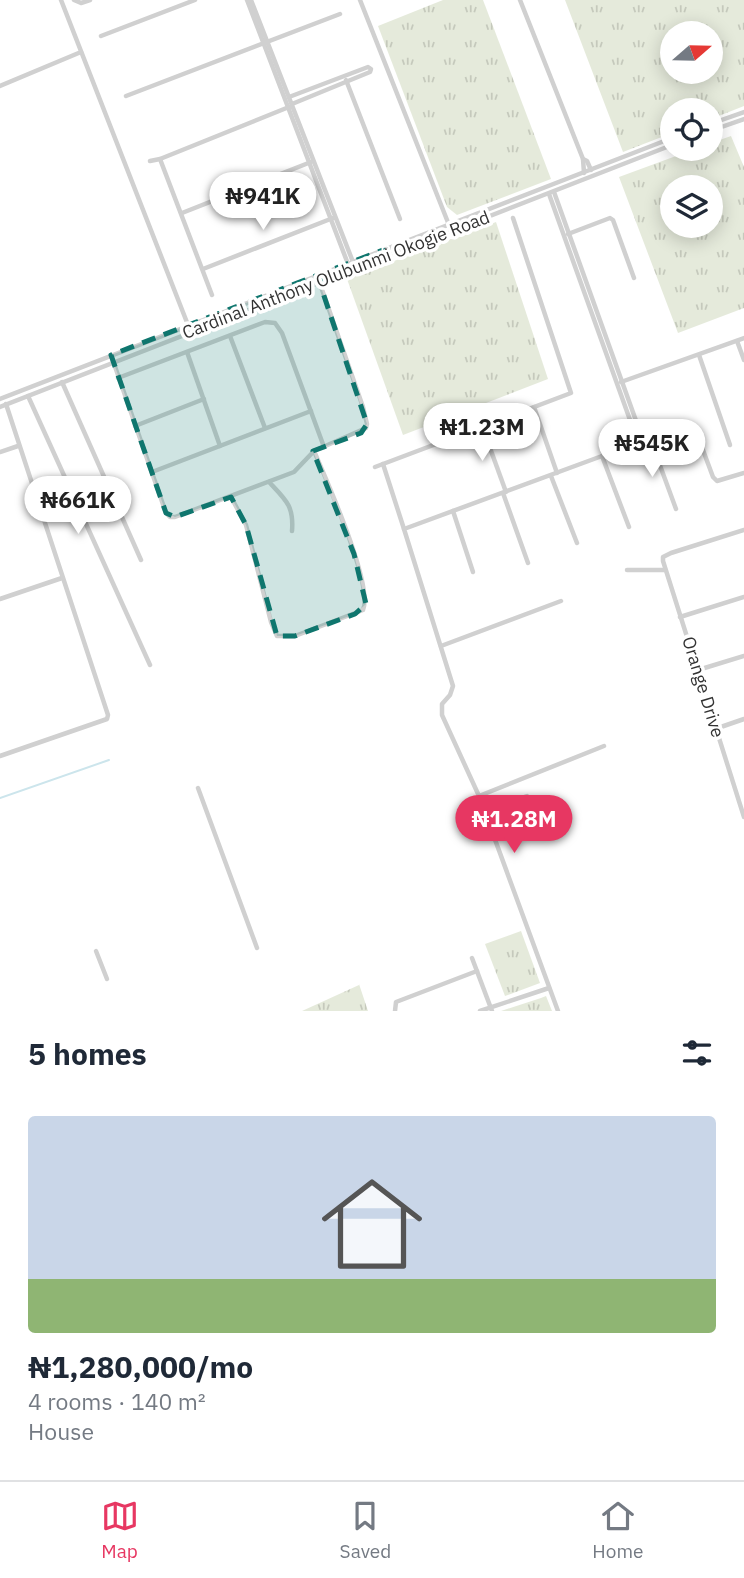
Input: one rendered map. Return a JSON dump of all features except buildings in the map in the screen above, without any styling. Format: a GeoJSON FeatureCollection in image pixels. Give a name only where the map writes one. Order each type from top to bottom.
{"type":"FeatureCollection","features":[{"type":"Feature","properties":{"kind":"street"},"geometry":{"type":"LineString","coordinates":[[61,0],[188,325]]}},
{"type":"Feature","properties":{"kind":"street"},"geometry":{"type":"LineString","coordinates":[[74,0],[81,3],[90,0]]}},
{"type":"Feature","properties":{"kind":"street"},"geometry":{"type":"LineString","coordinates":[[101,36],[195,0]]}},
{"type":"Feature","properties":{"kind":"street"},"geometry":{"type":"LineString","coordinates":[[249,0],[350,262]]}},
{"type":"Feature","properties":{"kind":"street"},"geometry":{"type":"LineString","coordinates":[[360,0],[449,225]]}},
{"type":"Feature","properties":{"kind":"street"},"geometry":{"type":"LineString","coordinates":[[520,0],[583,159],[584,173]]}},
{"type":"Feature","properties":{"kind":"street"},"geometry":{"type":"LineString","coordinates":[[126,96],[340,14]]}},
{"type":"Feature","properties":{"kind":"street"},"geometry":{"type":"LineString","coordinates":[[0,86],[81,52]]}},
{"type":"Feature","properties":{"kind":"street"},"geometry":{"type":"LineString","coordinates":[[150,161],[290,105],[346,78],[368,67],[372,69],[370,72],[346,78],[287,98]]}},
{"type":"Feature","properties":{"kind":"street"},"geometry":{"type":"LineString","coordinates":[[346,78],[400,219]]}},
{"type":"Feature","properties":{"kind":"street"},"geometry":{"type":"LineString","coordinates":[[723,119],[744,112]]}},
{"type":"Feature","properties":{"kind":"street"},"geometry":{"type":"LineString","coordinates":[[723,126],[744,119]]}},
{"type":"Feature","properties":{"kind":"street","name":"Cardinal Anthony Olubunmi Okogie Road"},"geometry":{"type":"LineString","coordinates":[[3,406],[319,281],[449,225],[660,143]]}},
{"type":"Feature","properties":{"kind":"street","name":"Cardinal Anthony Olubunmi Okogie Road"},"geometry":{"type":"LineString","coordinates":[[0,399],[350,262],[384,253],[660,150]]}},
{"type":"Feature","properties":{"kind":"street"},"geometry":{"type":"LineString","coordinates":[[160,159],[212,295]]}},
{"type":"Feature","properties":{"kind":"street"},"geometry":{"type":"LineString","coordinates":[[583,159],[591,170]]}},
{"type":"Feature","properties":{"kind":"street"},"geometry":{"type":"LineString","coordinates":[[182,213],[312,161]]}},
{"type":"Feature","properties":{"kind":"street"},"geometry":{"type":"LineString","coordinates":[[551,192],[642,444]]}},
{"type":"Feature","properties":{"kind":"street"},"geometry":{"type":"LineString","coordinates":[[203,270],[334,217]]}},
{"type":"Feature","properties":{"kind":"street"},"geometry":{"type":"LineString","coordinates":[[375,467],[571,393],[513,218]]}},
{"type":"Feature","properties":{"kind":"street"},"geometry":{"type":"LineString","coordinates":[[566,234],[610,218],[634,278]]}},
{"type":"Feature","properties":{"kind":"street"},"geometry":{"type":"LineString","coordinates":[[111,355],[166,513],[170,517],[231,497],[295,472],[314,451],[361,432],[367,424],[319,281]]}},
{"type":"Feature","properties":{"kind":"street"},"geometry":{"type":"LineString","coordinates":[[118,378],[265,322],[275,323],[282,333],[324,447]]}},
{"type":"Feature","properties":{"kind":"street"},"geometry":{"type":"LineString","coordinates":[[230,336],[265,428]]}},
{"type":"Feature","properties":{"kind":"street"},"geometry":{"type":"LineString","coordinates":[[619,383],[744,338]]}},
{"type":"Feature","properties":{"kind":"street"},"geometry":{"type":"LineString","coordinates":[[737,341],[744,360]]}},
{"type":"Feature","properties":{"kind":"street"},"geometry":{"type":"LineString","coordinates":[[187,352],[220,446]]}},
{"type":"Feature","properties":{"kind":"street"},"geometry":{"type":"LineString","coordinates":[[699,355],[730,445]]}},
{"type":"Feature","properties":{"kind":"street"},"geometry":{"type":"LineString","coordinates":[[62,382],[141,560]]}},
{"type":"Feature","properties":{"kind":"street"},"geometry":{"type":"LineString","coordinates":[[28,396],[150,665]]}},
{"type":"Feature","properties":{"kind":"street"},"geometry":{"type":"LineString","coordinates":[[135,426],[204,399]]}},
{"type":"Feature","properties":{"kind":"street"},"geometry":{"type":"LineString","coordinates":[[0,756],[107,719],[108,715],[3,406]]}},
{"type":"Feature","properties":{"kind":"street"},"geometry":{"type":"LineString","coordinates":[[534,407],[577,543]]}},
{"type":"Feature","properties":{"kind":"street"},"geometry":{"type":"LineString","coordinates":[[151,472],[311,411]]}},
{"type":"Feature","properties":{"kind":"street"},"geometry":{"type":"LineString","coordinates":[[482,426],[528,563]]}},
{"type":"Feature","properties":{"kind":"street"},"geometry":{"type":"LineString","coordinates":[[404,529],[602,456],[694,426],[713,477],[717,481],[744,473]]}},
{"type":"Feature","properties":{"kind":"street"},"geometry":{"type":"LineString","coordinates":[[651,441],[676,509]]}},
{"type":"Feature","properties":{"kind":"street"},"geometry":{"type":"LineString","coordinates":[[0,452],[18,446]]}},
{"type":"Feature","properties":{"kind":"street"},"geometry":{"type":"LineString","coordinates":[[231,497],[246,525],[277,636],[295,636],[363,610],[366,596],[354,554],[314,451]]}},
{"type":"Feature","properties":{"kind":"street"},"geometry":{"type":"LineString","coordinates":[[602,456],[629,527]]}},
{"type":"Feature","properties":{"kind":"street"},"geometry":{"type":"LineString","coordinates":[[383,464],[453,686],[450,695],[442,704],[442,715],[485,811],[558,1011]]}},
{"type":"Feature","properties":{"kind":"street"},"geometry":{"type":"LineString","coordinates":[[270,482],[288,501],[293,517],[292,531]]}},
{"type":"Feature","properties":{"kind":"street"},"geometry":{"type":"LineString","coordinates":[[453,511],[473,572]]}},
{"type":"Feature","properties":{"kind":"street","name":"Orange Drive"},"geometry":{"type":"LineString","coordinates":[[744,530],[663,557],[744,817]]}},
{"type":"Feature","properties":{"kind":"street"},"geometry":{"type":"LineString","coordinates":[[628,570],[665,570]]}},
{"type":"Feature","properties":{"kind":"street"},"geometry":{"type":"LineString","coordinates":[[0,599],[62,578]]}},
{"type":"Feature","properties":{"kind":"street"},"geometry":{"type":"LineString","coordinates":[[680,617],[744,597]]}},
{"type":"Feature","properties":{"kind":"street"},"geometry":{"type":"LineString","coordinates":[[441,646],[561,601]]}},
{"type":"Feature","properties":{"kind":"street"},"geometry":{"type":"LineString","coordinates":[[698,670],[744,656]]}},
{"type":"Feature","properties":{"kind":"street"},"geometry":{"type":"LineString","coordinates":[[715,729],[744,719]]}},
{"type":"Feature","properties":{"kind":"street"},"geometry":{"type":"LineString","coordinates":[[479,796],[604,746]]}},
{"type":"Feature","properties":{"kind":"street"},"geometry":{"type":"LineString","coordinates":[[198,788],[257,948]]}},
{"type":"Feature","properties":{"kind":"street"},"geometry":{"type":"LineString","coordinates":[[485,811],[527,796]]}},
{"type":"Feature","properties":{"kind":"street"},"geometry":{"type":"LineString","coordinates":[[494,834],[536,819]]}},
{"type":"Feature","properties":{"kind":"street"},"geometry":{"type":"LineString","coordinates":[[96,951],[107,979]]}},
{"type":"Feature","properties":{"kind":"street"},"geometry":{"type":"LineString","coordinates":[[472,958],[492,1009]]}},
{"type":"Feature","properties":{"kind":"street"},"geometry":{"type":"LineString","coordinates":[[395,1011],[396,1002],[477,971]]}},
{"type":"Feature","properties":{"kind":"street"},"geometry":{"type":"LineString","coordinates":[[480,1011],[549,988]]}},
{"type":"Feature","properties":{"kind":"highlighted area"},"geometry":{"type":"Polygon","coordinates":[[[383,250],[385,256],[319,281],[367,424],[361,433],[313,451],[354,554],[366,604],[355,614],[295,636],[277,636],[246,525],[231,497],[175,517],[166,513],[111,355],[383,250]]]}},
{"type":"Feature","properties":{"kind":"green space"},"geometry":{"type":"Polygon","coordinates":[[[443,0],[483,0],[551,179],[457,215],[447,207],[378,26],[443,0]]]}},
{"type":"Feature","properties":{"kind":"green space"},"geometry":{"type":"Polygon","coordinates":[[[565,0],[744,0],[744,106],[723,114],[723,98],[660,98],[660,138],[623,152],[565,0]]]}},
{"type":"Feature","properties":{"kind":"green space"},"geometry":{"type":"Polygon","coordinates":[[[731,136],[744,167],[744,308],[678,333],[619,177],[662,161],[723,161],[723,139],[731,136]]]}},
{"type":"Feature","properties":{"kind":"green space"},"geometry":{"type":"Polygon","coordinates":[[[496,222],[548,379],[403,435],[347,279],[496,222]]]}},
{"type":"Feature","properties":{"kind":"green space"},"geometry":{"type":"Polygon","coordinates":[[[521,931],[540,983],[505,996],[485,944],[521,931]]]}},
{"type":"Feature","properties":{"kind":"green space"},"geometry":{"type":"Polygon","coordinates":[[[359,985],[368,1011],[302,1011],[359,985]]]}},
{"type":"Feature","properties":{"kind":"green space"},"geometry":{"type":"Polygon","coordinates":[[[546,996],[552,1011],[501,1011],[541,998],[546,996]]]}},
{"type":"Feature","properties":{"kind":"waterway"},"geometry":{"type":"LineString","coordinates":[[0,798],[109,760]]}}]}
